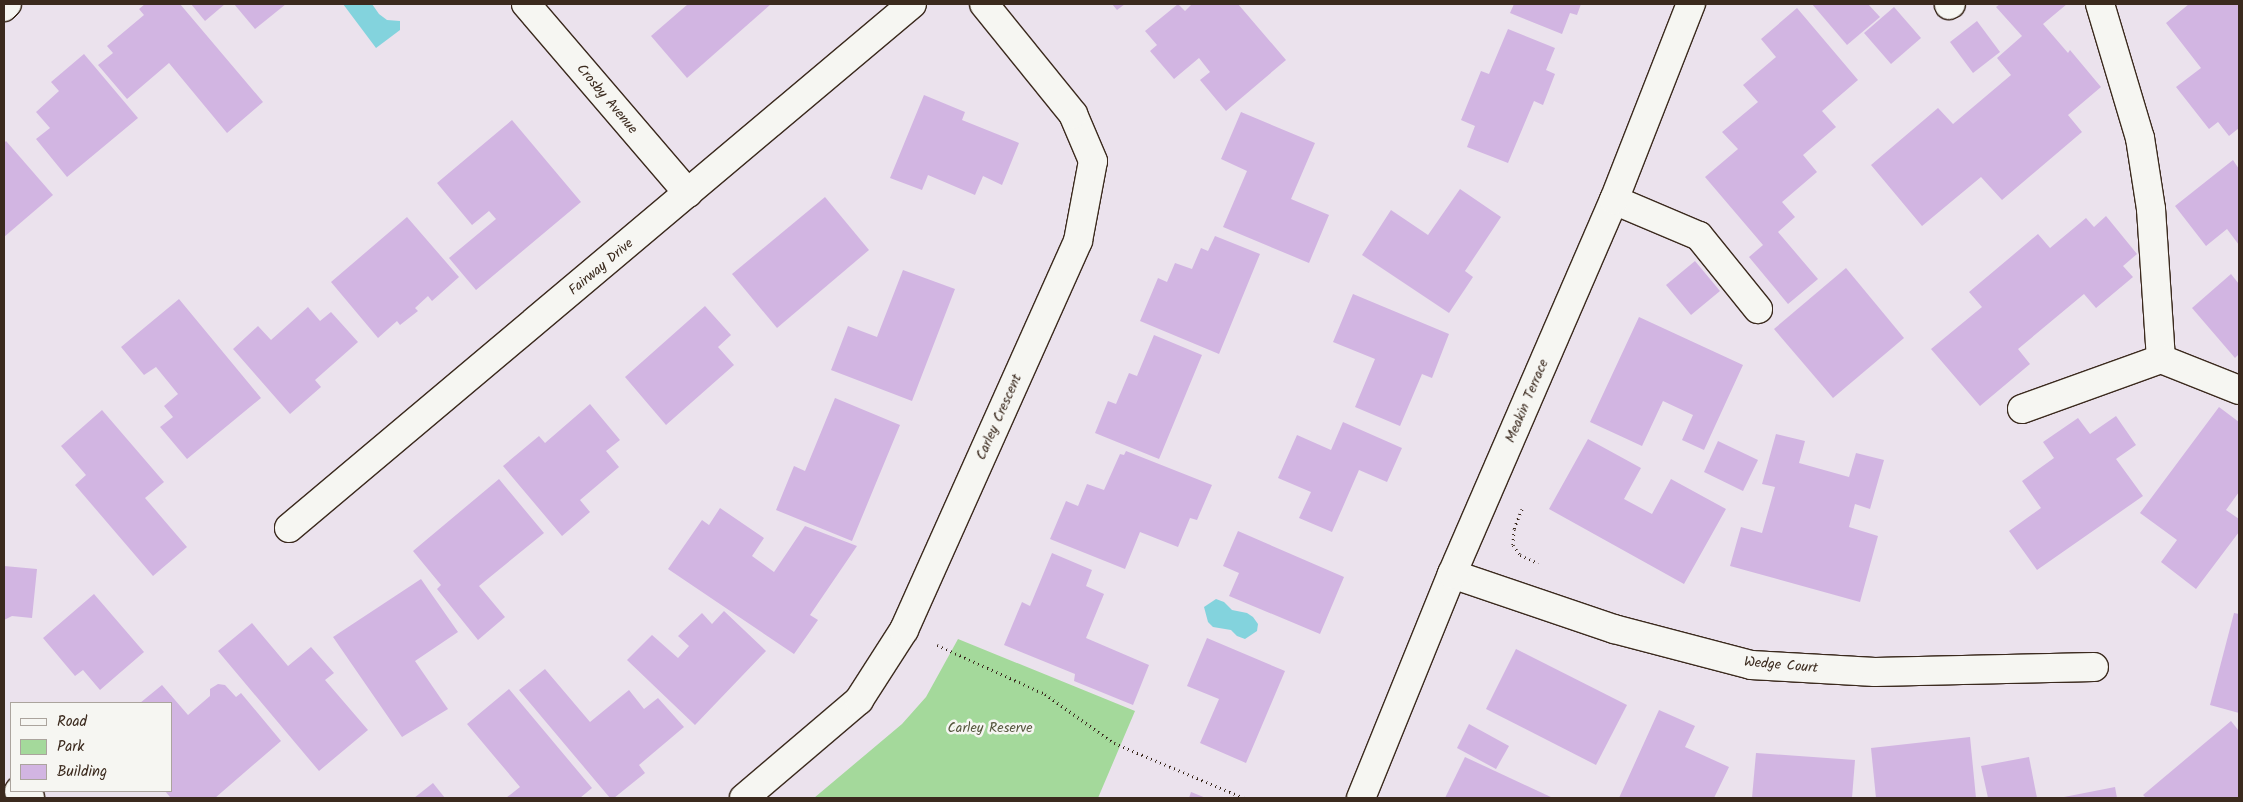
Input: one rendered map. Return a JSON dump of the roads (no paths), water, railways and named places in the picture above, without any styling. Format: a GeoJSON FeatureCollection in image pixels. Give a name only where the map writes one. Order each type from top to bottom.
{"type":"FeatureCollection","features":[{"type":"Feature","properties":{"kind":"street","name":"Crosby Avenue"},"geometry":{"type":"LineString","coordinates":[[526,4],[688,193]]}},
{"type":"Feature","properties":{"kind":"street","name":"Fairway Drive"},"geometry":{"type":"LineString","coordinates":[[289,528],[912,4]]}},
{"type":"Feature","properties":{"kind":"street","name":"Carley Crescent"},"geometry":{"type":"LineString","coordinates":[[744,798],[859,700],[904,630],[1078,241],[1093,161],[1073,114],[984,4]]}},
{"type":"Feature","properties":{"kind":"street","name":"Meakin Terrace"},"geometry":{"type":"LineString","coordinates":[[1360,798],[1452,574],[1614,200],[1691,4]]}},
{"type":"Feature","properties":{"kind":"street"},"geometry":{"type":"LineString","coordinates":[[2100,4],[2140,138],[2151,209],[2161,359]]}},
{"type":"Feature","properties":{"kind":"street"},"geometry":{"type":"LineString","coordinates":[[1614,200],[1699,236],[1758,309]]}},
{"type":"Feature","properties":{"kind":"street"},"geometry":{"type":"LineString","coordinates":[[2022,409],[2161,359],[2239,390]]}},
{"type":"Feature","properties":{"kind":"street","name":"Wedge Court"},"geometry":{"type":"LineString","coordinates":[[1452,574],[1614,628],[1751,665],[1875,672],[2094,667]]}},
{"type":"Feature","properties":{"kind":"water"},"geometry":{"type":"Polygon","coordinates":[[[343,4],[372,4],[379,14],[387,20],[400,21],[400,30],[376,48],[343,4]]]}},
{"type":"Feature","properties":{"kind":"water"},"geometry":{"type":"Polygon","coordinates":[[[1216,599],[1224,602],[1232,610],[1247,613],[1253,617],[1258,624],[1257,631],[1245,639],[1237,636],[1231,630],[1213,627],[1208,622],[1204,607],[1216,599]]]}},
{"type":"Feature","properties":{"kind":"park label","name":"Carley Reserve"},"geometry":{"type":"Point","coordinates":[990,728]}}]}
